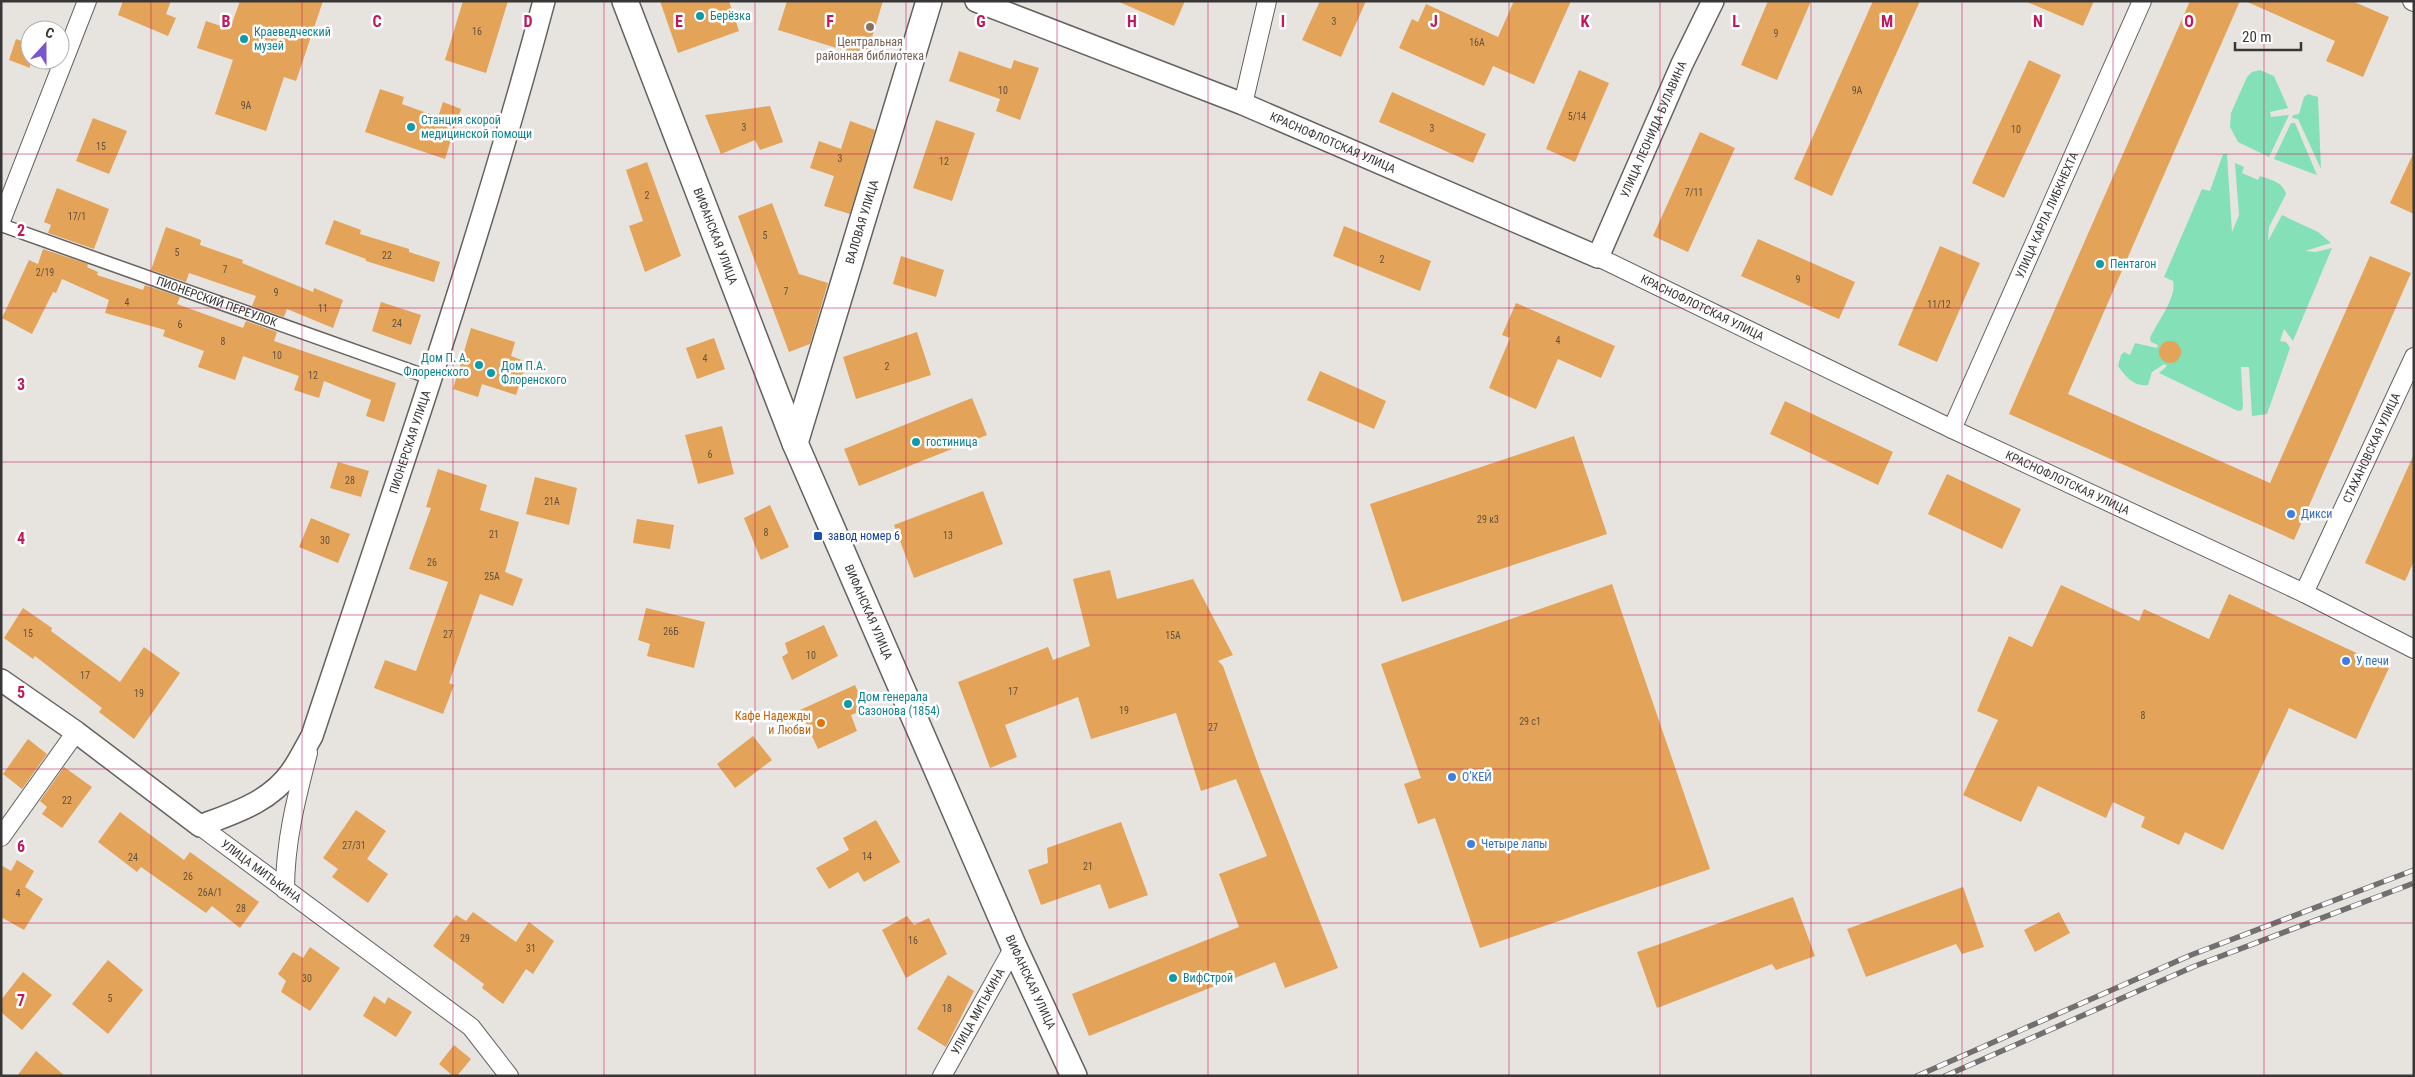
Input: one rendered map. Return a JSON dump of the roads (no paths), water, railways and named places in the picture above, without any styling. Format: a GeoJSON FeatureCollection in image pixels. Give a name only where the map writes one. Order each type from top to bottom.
{"type":"FeatureCollection","features":[{"type":"Feature","properties":{"kind":"main road","name":"ВИФАНСКАЯ УЛИЦА"},"geometry":{"type":"LineString","coordinates":[[625,1],[795,443],[1014,946],[1074,1076]]}},
{"type":"Feature","properties":{"kind":"main road","name":"ВАЛОВАЯ УЛИЦА"},"geometry":{"type":"LineString","coordinates":[[795,443],[929,1]]}},
{"type":"Feature","properties":{"kind":"street"},"geometry":{"type":"LineString","coordinates":[[1,223],[87,1]]}},
{"type":"Feature","properties":{"kind":"street","name":"ПИОНЕРСКАЯ УЛИЦА"},"geometry":{"type":"LineString","coordinates":[[200,826],[249,808],[266,796],[292,772],[312,736],[476,238],[544,1]]}},
{"type":"Feature","properties":{"kind":"street","name":"КРАСНОФЛОТСКАЯ УЛИЦА"},"geometry":{"type":"LineString","coordinates":[[976,1],[1242,104],[1598,257],[1952,429],[2304,593],[2414,649]]}},
{"type":"Feature","properties":{"kind":"street"},"geometry":{"type":"LineString","coordinates":[[1242,104],[1267,1]]}},
{"type":"Feature","properties":{"kind":"street","name":"УЛИЦА ЛЕОНИДА БУЛАВИНА"},"geometry":{"type":"LineString","coordinates":[[1598,257],[1682,64],[1712,1]]}},
{"type":"Feature","properties":{"kind":"street","name":"УЛИЦА КАРЛА ЛИБКНЕХТА"},"geometry":{"type":"LineString","coordinates":[[1952,429],[2142,1]]}},
{"type":"Feature","properties":{"kind":"street","name":"ПИОНЕРСКИЙ ПЕРЕУЛОК"},"geometry":{"type":"LineString","coordinates":[[1,223],[431,378]]}},
{"type":"Feature","properties":{"kind":"street","name":"СТАХАНОВСКАЯ УЛИЦА"},"geometry":{"type":"LineString","coordinates":[[2304,593],[2414,357]]}},
{"type":"Feature","properties":{"kind":"street","name":"УЛИЦА МИТЬКИНА"},"geometry":{"type":"LineString","coordinates":[[1,680],[76,732],[285,890],[471,1027],[509,1076]]}},
{"type":"Feature","properties":{"kind":"street"},"geometry":{"type":"LineString","coordinates":[[1,837],[76,732]]}},
{"type":"Feature","properties":{"kind":"street"},"geometry":{"type":"LineString","coordinates":[[285,890],[285,859],[289,830],[312,736]]}},
{"type":"Feature","properties":{"kind":"street","name":"УЛИЦА МИТЬКИНА"},"geometry":{"type":"LineString","coordinates":[[942,1076],[1014,946]]}},
{"type":"Feature","properties":{"kind":"railway"},"geometry":{"type":"LineString","coordinates":[[1917,1076],[2191,955],[2414,870]]}},
{"type":"Feature","properties":{"kind":"railway"},"geometry":{"type":"LineString","coordinates":[[1945,1076],[2195,966],[2414,883]]}},
{"type":"Feature","properties":{"kind":"place","name":"Берёзка"},"geometry":{"type":"Point","coordinates":[700,16]}},
{"type":"Feature","properties":{"kind":"place","name":"Центральная районная библиотека"},"geometry":{"type":"Point","coordinates":[870,27]}},
{"type":"Feature","properties":{"kind":"place","name":"Краеведческий музей"},"geometry":{"type":"Point","coordinates":[244,39]}},
{"type":"Feature","properties":{"kind":"place","name":"Станция скорой медицинской помощи"},"geometry":{"type":"Point","coordinates":[411,127]}},
{"type":"Feature","properties":{"kind":"place","name":"Пентагон"},"geometry":{"type":"Point","coordinates":[2100,264]}},
{"type":"Feature","properties":{"kind":"place","name":"Дом П. А. Флоренского"},"geometry":{"type":"Point","coordinates":[479,365]}},
{"type":"Feature","properties":{"kind":"place","name":"Дом П.А. Флоренского"},"geometry":{"type":"Point","coordinates":[491,373]}},
{"type":"Feature","properties":{"kind":"place","name":"гостиница"},"geometry":{"type":"Point","coordinates":[916,442]}},
{"type":"Feature","properties":{"kind":"place","name":"Дикси"},"geometry":{"type":"Point","coordinates":[2291,514]}},
{"type":"Feature","properties":{"kind":"place","name":"завод номер 6"},"geometry":{"type":"Point","coordinates":[818,536]}},
{"type":"Feature","properties":{"kind":"place","name":"У печи"},"geometry":{"type":"Point","coordinates":[2346,661]}},
{"type":"Feature","properties":{"kind":"place","name":"Дом генерала Сазонова (1854)"},"geometry":{"type":"Point","coordinates":[848,704]}},
{"type":"Feature","properties":{"kind":"place","name":"Кафе Надежды и Любви"},"geometry":{"type":"Point","coordinates":[821,723]}},
{"type":"Feature","properties":{"kind":"place","name":"О’КЕЙ"},"geometry":{"type":"Point","coordinates":[1452,777]}},
{"type":"Feature","properties":{"kind":"place","name":"Четыре лапы"},"geometry":{"type":"Point","coordinates":[1471,844]}},
{"type":"Feature","properties":{"kind":"place","name":"ВифСтрой"},"geometry":{"type":"Point","coordinates":[1173,978]}}]}
